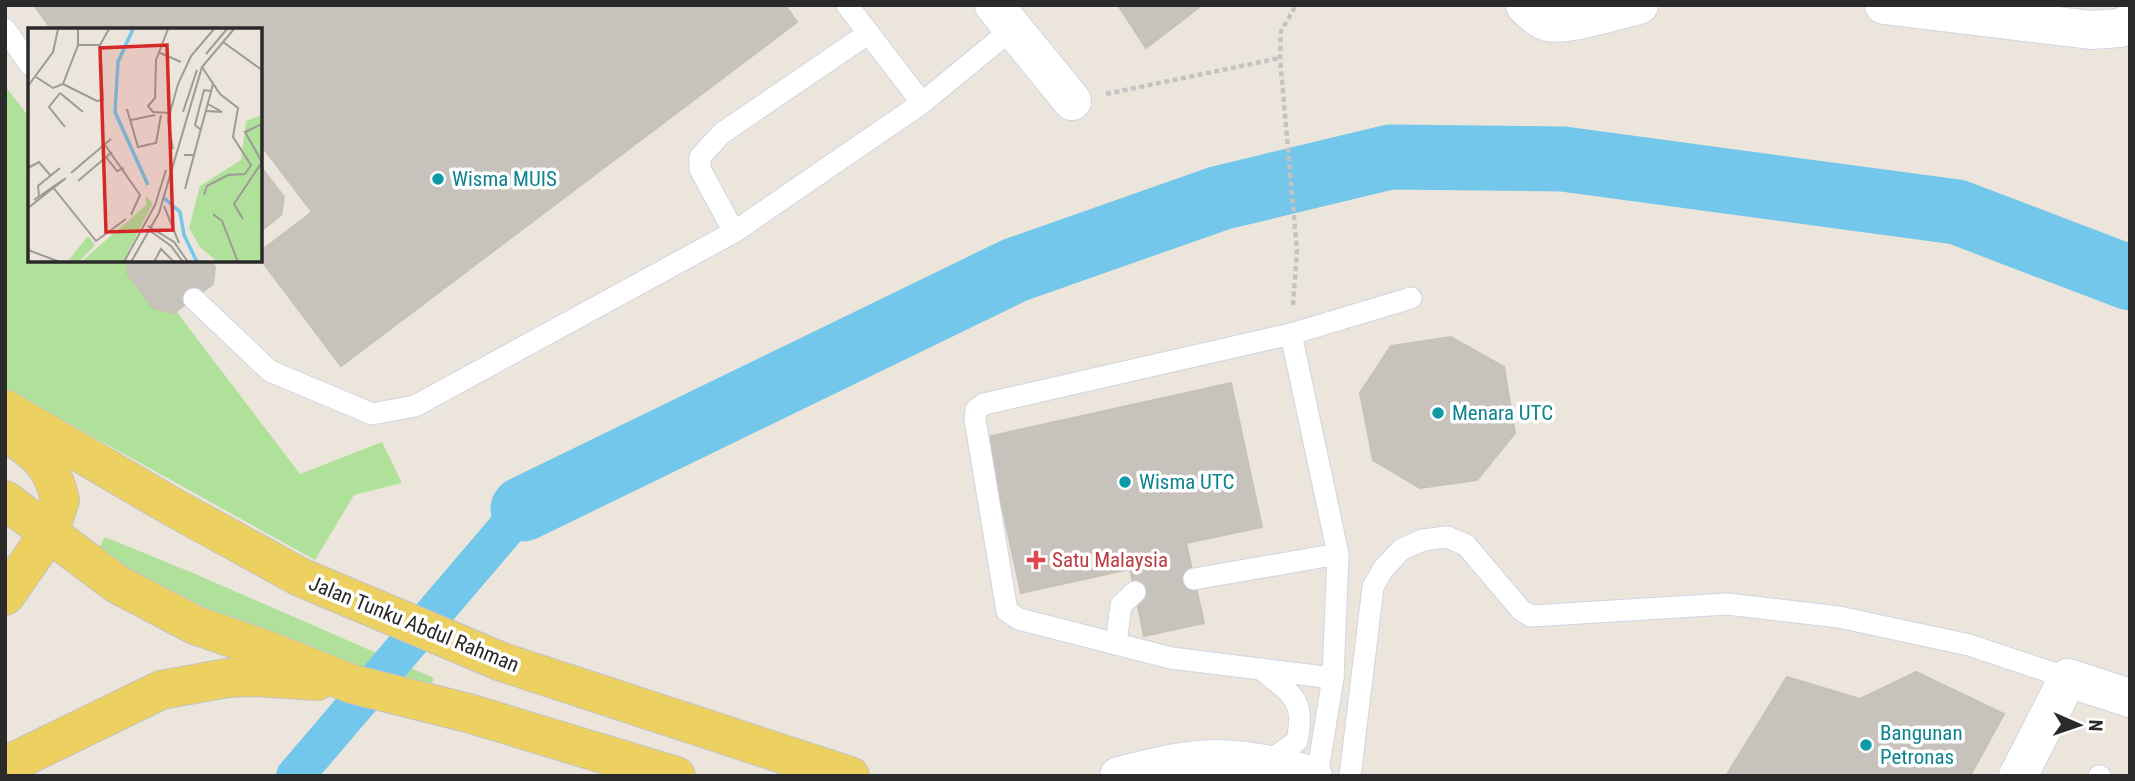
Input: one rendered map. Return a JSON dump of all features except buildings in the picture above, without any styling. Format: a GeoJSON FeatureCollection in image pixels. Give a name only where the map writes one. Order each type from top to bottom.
{"type":"FeatureCollection","features":[{"type":"Feature","properties":{"kind":"main road","name":"Jalan Tunku Abdul Rahman"},"geometry":{"type":"LineString","coordinates":[[5,409],[171,506],[300,577],[502,662],[850,776]]}},
{"type":"Feature","properties":{"kind":"main road"},"geometry":{"type":"LineString","coordinates":[[5,431],[45,462],[61,500],[48,533],[5,596]]}},
{"type":"Feature","properties":{"kind":"main road"},"geometry":{"type":"LineString","coordinates":[[5,495],[29,477],[104,486],[171,506]]}},
{"type":"Feature","properties":{"kind":"main road"},"geometry":{"type":"LineString","coordinates":[[5,500],[117,584],[262,664],[468,713],[676,776]]}},
{"type":"Feature","properties":{"kind":"main road"},"geometry":{"type":"LineString","coordinates":[[5,766],[161,690],[227,678],[262,664]]}},
{"type":"Feature","properties":{"kind":"street"},"geometry":{"type":"LineString","coordinates":[[1525,5],[1548,22],[1574,21],[1639,5]]}},
{"type":"Feature","properties":{"kind":"street"},"geometry":{"type":"LineString","coordinates":[[1884,5],[2091,30],[2120,28],[2130,23]]}},
{"type":"Feature","properties":{"kind":"street"},"geometry":{"type":"LineString","coordinates":[[1003,17],[1072,101]]}},
{"type":"Feature","properties":{"kind":"street"},"geometry":{"type":"LineString","coordinates":[[2018,776],[2067,678],[2130,698]]}},
{"type":"Feature","properties":{"kind":"street"},"geometry":{"type":"LineString","coordinates":[[1119,776],[1163,765],[1220,759],[1276,765],[1315,776]]}},
{"type":"Feature","properties":{"kind":"lane"},"geometry":{"type":"LineString","coordinates":[[847,5],[922,103]]}},
{"type":"Feature","properties":{"kind":"lane"},"geometry":{"type":"LineString","coordinates":[[194,299],[270,371],[372,414],[415,406],[734,232],[922,103],[1003,17]]}},
{"type":"Feature","properties":{"kind":"lane"},"geometry":{"type":"LineString","coordinates":[[5,29],[28,62]]}},
{"type":"Feature","properties":{"kind":"lane"},"geometry":{"type":"LineString","coordinates":[[734,232],[699,169],[700,157],[722,133],[869,33]]}},
{"type":"Feature","properties":{"kind":"lane"},"geometry":{"type":"LineString","coordinates":[[1333,678],[1171,658],[1019,619],[1006,611],[976,410],[984,404],[1291,334],[1411,298]]}},
{"type":"Feature","properties":{"kind":"lane"},"geometry":{"type":"LineString","coordinates":[[1291,334],[1338,554],[1333,678],[1315,776]]}},
{"type":"Feature","properties":{"kind":"lane"},"geometry":{"type":"LineString","coordinates":[[1350,776],[1373,587],[1383,569],[1402,549],[1423,540],[1447,537],[1466,545],[1521,610],[1531,615],[1727,604],[1839,617],[1969,645],[2067,678]]}},
{"type":"Feature","properties":{"kind":"lane"},"geometry":{"type":"LineString","coordinates":[[1194,579],[1338,554]]}},
{"type":"Feature","properties":{"kind":"lane"},"geometry":{"type":"LineString","coordinates":[[1116,643],[1121,606],[1135,592]]}},
{"type":"Feature","properties":{"kind":"lane"},"geometry":{"type":"LineString","coordinates":[[1253,763],[1276,756],[1297,741],[1300,723],[1299,706],[1291,694],[1260,669]]}},
{"type":"Feature","properties":{"kind":"path"},"geometry":{"type":"LineString","coordinates":[[1296,5],[1281,31],[1280,58],[1297,251],[1296,271]]}},
{"type":"Feature","properties":{"kind":"path"},"geometry":{"type":"LineString","coordinates":[[1072,101],[1280,58]]}},
{"type":"Feature","properties":{"kind":"green space"},"geometry":{"type":"Polygon","coordinates":[[[5,86],[28,115],[28,262],[139,262],[300,474],[382,442],[402,483],[354,495],[315,560],[5,388],[5,86]]]}},
{"type":"Feature","properties":{"kind":"green space"},"geometry":{"type":"Polygon","coordinates":[[[105,537],[434,678],[427,695],[272,644],[96,553],[105,537]]]}},
{"type":"Feature","properties":{"kind":"waterway"},"geometry":{"type":"LineString","coordinates":[[523,509],[1015,270],[1220,198],[1390,157],[1563,159],[1957,212],[2130,278]]}},
{"type":"Feature","properties":{"kind":"waterway"},"geometry":{"type":"LineString","coordinates":[[295,776],[523,509]]}},
{"type":"Feature","properties":{"kind":"place","name":"Wisma MUIS"},"geometry":{"type":"Point","coordinates":[438,179]}},
{"type":"Feature","properties":{"kind":"place","name":"Menara UTC"},"geometry":{"type":"Point","coordinates":[1438,413]}},
{"type":"Feature","properties":{"kind":"place","name":"Wisma UTC"},"geometry":{"type":"Point","coordinates":[1125,482]}},
{"type":"Feature","properties":{"kind":"place","name":"Satu Malaysia"},"geometry":{"type":"Point","coordinates":[1036,560]}},
{"type":"Feature","properties":{"kind":"place","name":"Bangunan Petronas"},"geometry":{"type":"Point","coordinates":[1866,745]}}]}
